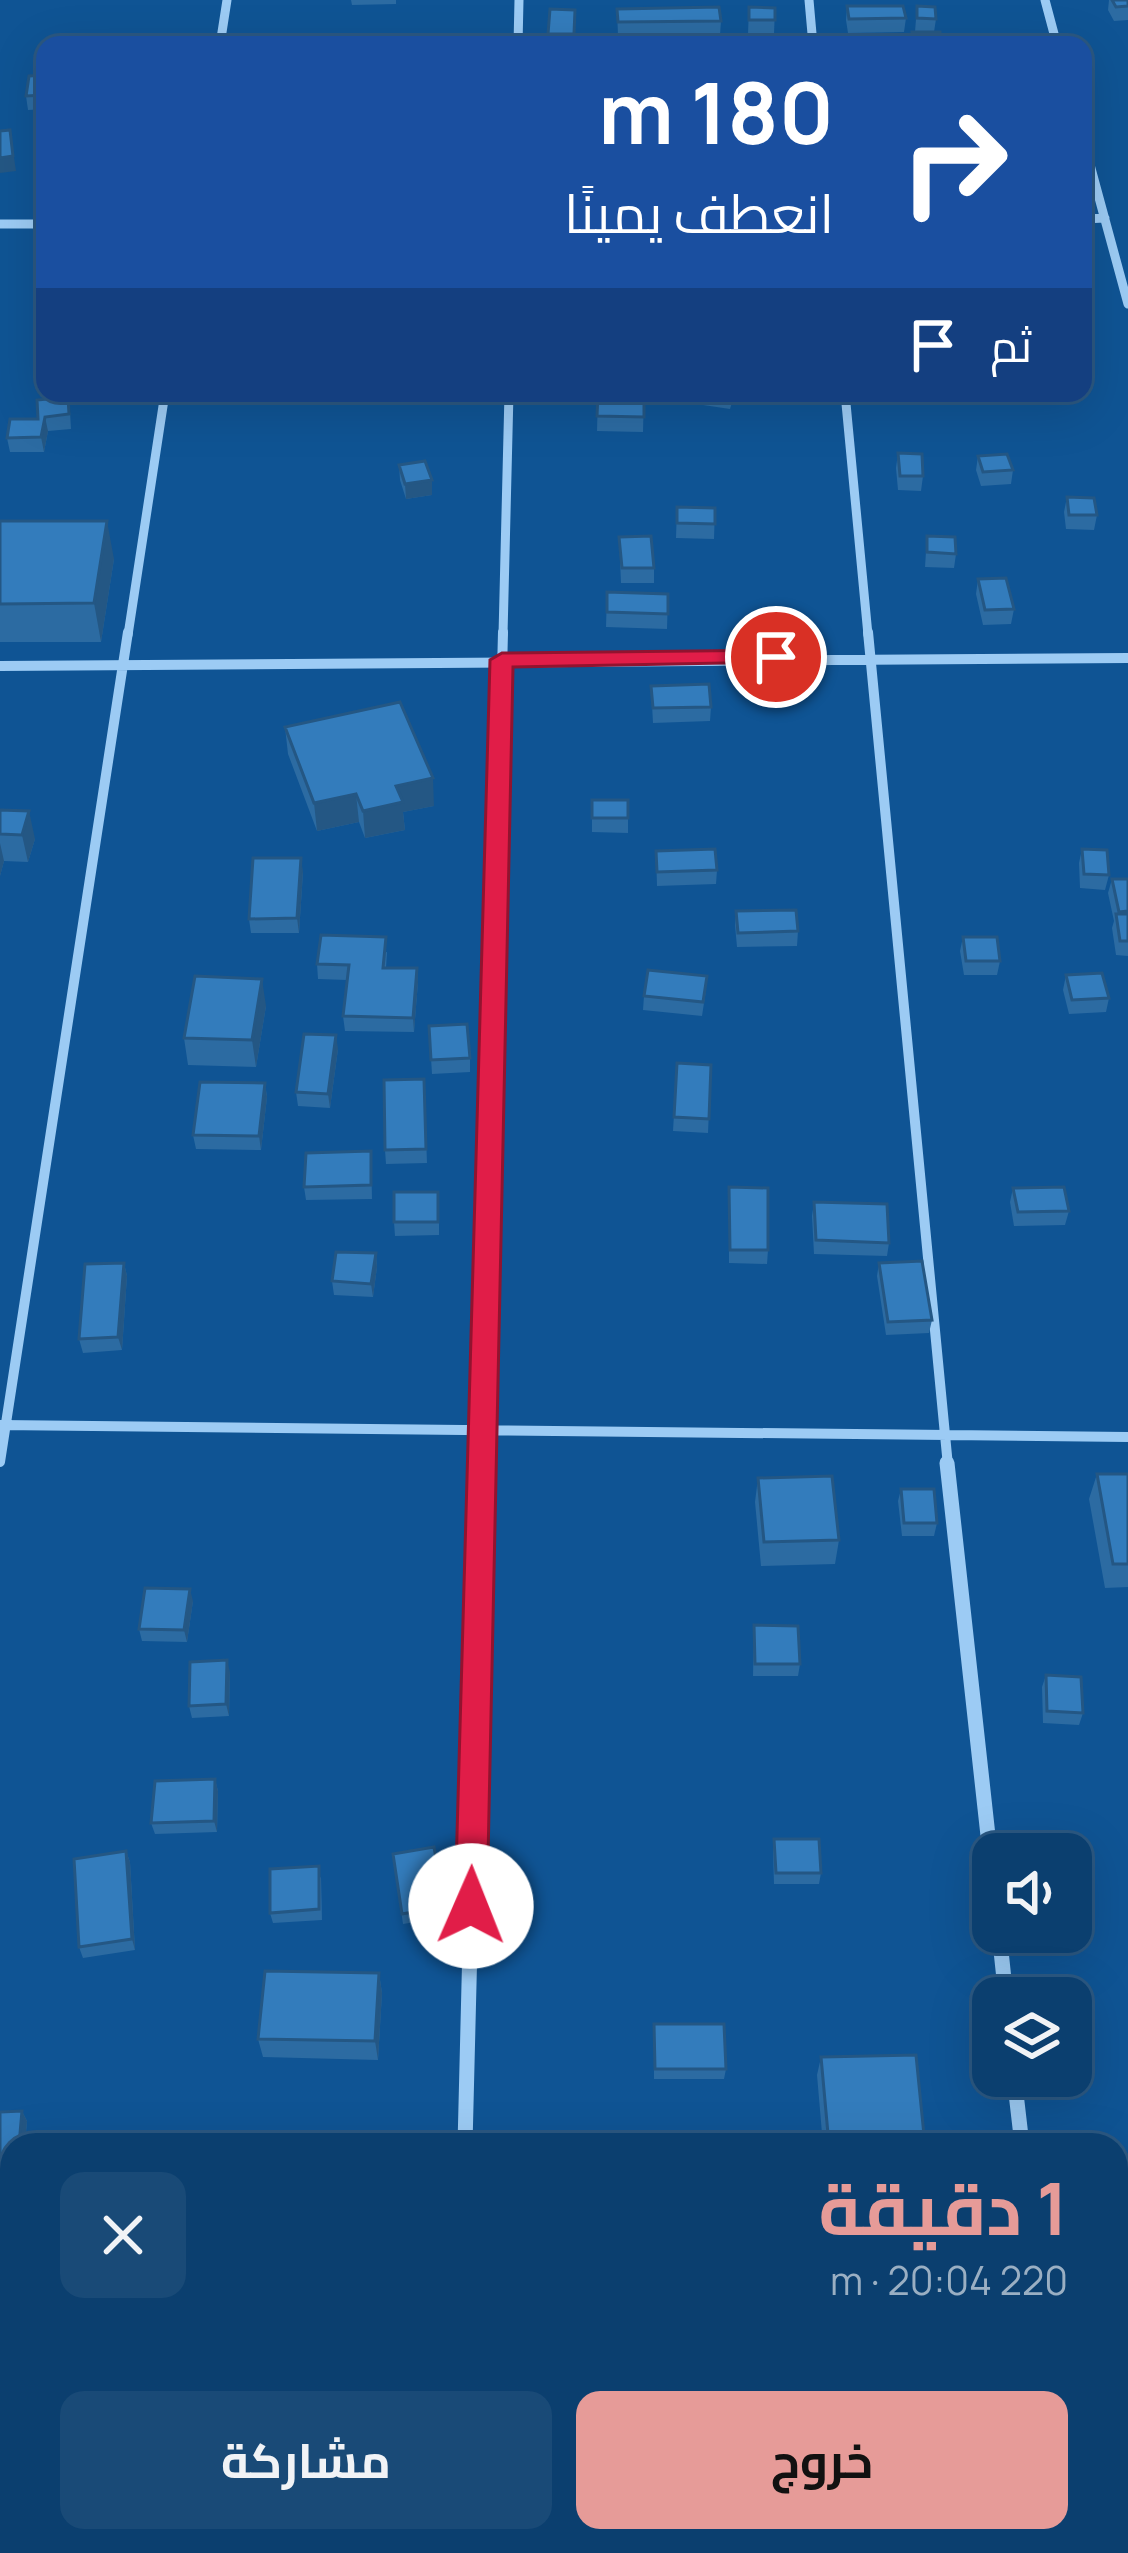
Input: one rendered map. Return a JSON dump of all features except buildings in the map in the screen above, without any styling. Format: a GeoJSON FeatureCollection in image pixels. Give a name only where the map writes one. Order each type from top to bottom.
{"type":"FeatureCollection","features":[{"type":"Feature","properties":{"kind":"street"},"geometry":{"type":"LineString","coordinates":[[221,36],[227,0]]}},
{"type":"Feature","properties":{"kind":"street"},"geometry":{"type":"LineString","coordinates":[[518,36],[519,0]]}},
{"type":"Feature","properties":{"kind":"street"},"geometry":{"type":"LineString","coordinates":[[809,0],[812,36]]}},
{"type":"Feature","properties":{"kind":"street"},"geometry":{"type":"LineString","coordinates":[[1045,0],[1055,36]]}},
{"type":"Feature","properties":{"kind":"street"},"geometry":{"type":"LineString","coordinates":[[1092,171],[1128,304]]}},
{"type":"Feature","properties":{"kind":"street"},"geometry":{"type":"LineString","coordinates":[[1092,219],[1105,218]]}},
{"type":"Feature","properties":{"kind":"street"},"geometry":{"type":"LineString","coordinates":[[0,224],[36,224]]}},
{"type":"Feature","properties":{"kind":"street"},"geometry":{"type":"LineString","coordinates":[[0,1462],[164,402]]}},
{"type":"Feature","properties":{"kind":"street"},"geometry":{"type":"LineString","coordinates":[[465,2133],[509,402]]}},
{"type":"Feature","properties":{"kind":"street"},"geometry":{"type":"LineString","coordinates":[[845,402],[944,1434],[988,1833]]}},
{"type":"Feature","properties":{"kind":"street"},"geometry":{"type":"LineString","coordinates":[[0,666],[868,656],[1128,658]]}},
{"type":"Feature","properties":{"kind":"street"},"geometry":{"type":"LineString","coordinates":[[3,1425],[1128,1437]]}},
{"type":"Feature","properties":{"kind":"street"},"geometry":{"type":"LineString","coordinates":[[1016,2097],[1021,2133]]}},
{"type":"Feature","properties":{"kind":"route"},"geometry":{"type":"LineString","coordinates":[[471,1906],[502,660],[776,657]]}}]}
